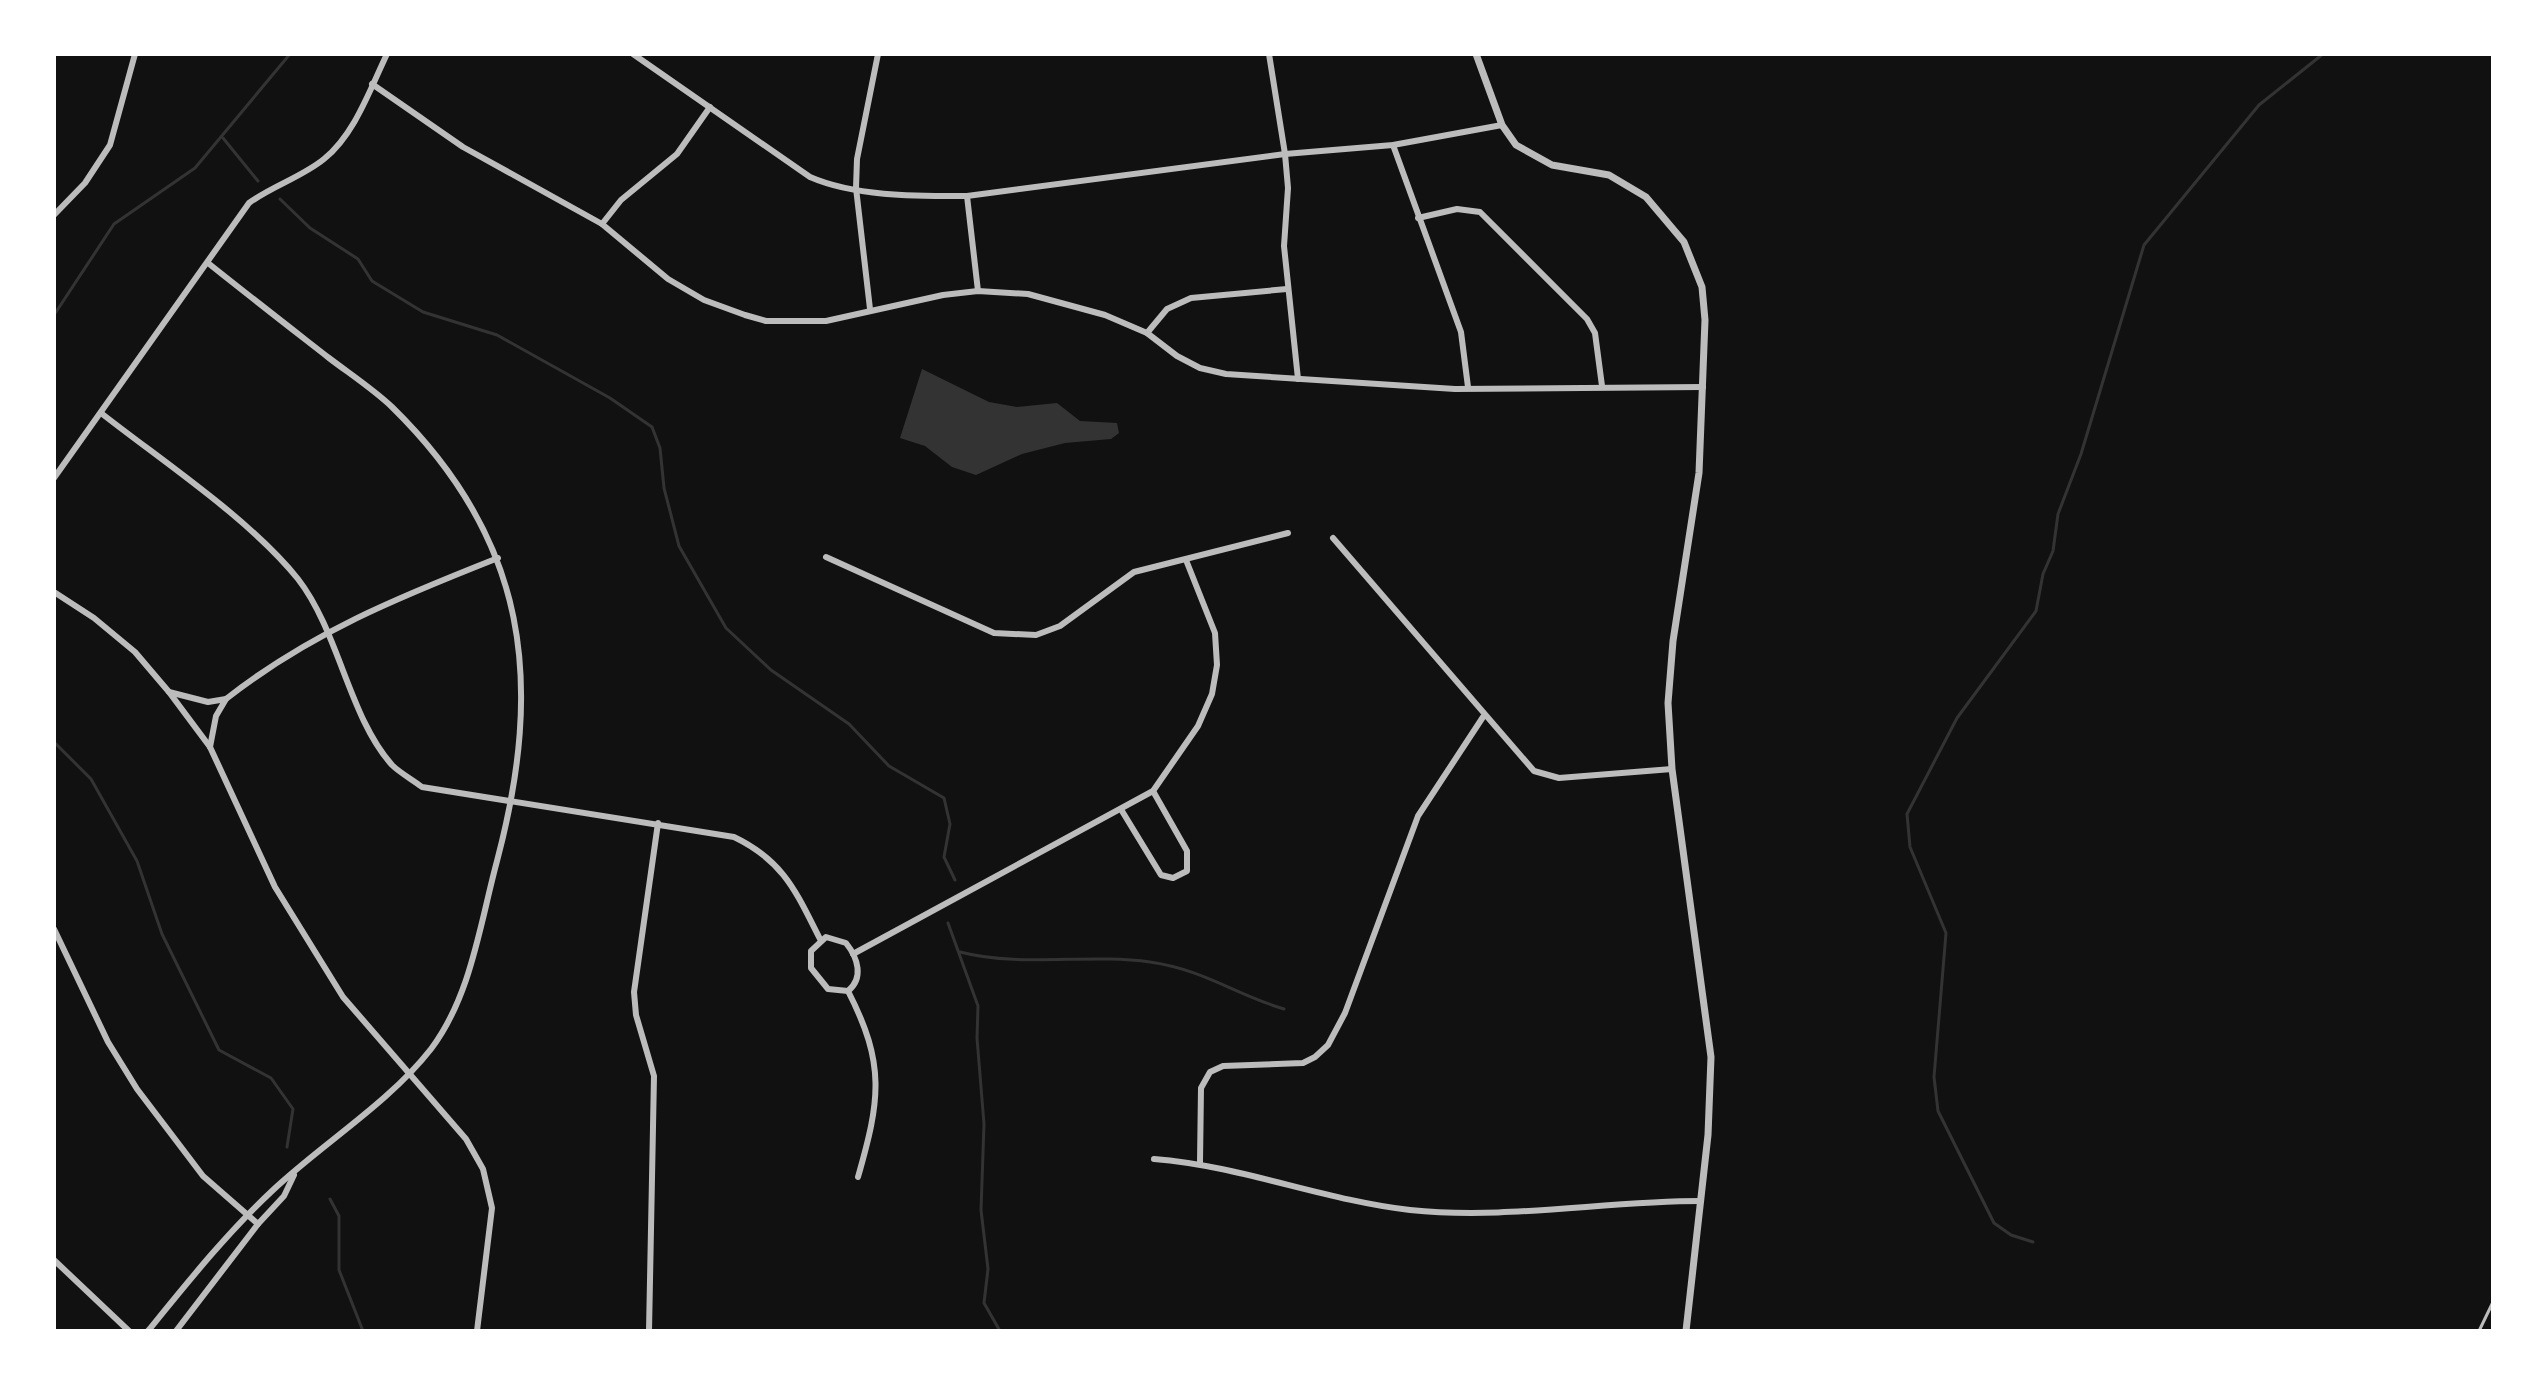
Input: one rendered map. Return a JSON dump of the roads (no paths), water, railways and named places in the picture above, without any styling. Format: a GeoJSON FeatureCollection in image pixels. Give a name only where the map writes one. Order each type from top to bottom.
{"type":"FeatureCollection","features":[{"type":"Feature","properties":{"kind":"street"},"geometry":{"type":"LineString","coordinates":[[54,215],[85,183],[110,145],[135,54]]}},
{"type":"Feature","properties":{"kind":"street"},"geometry":{"type":"LineString","coordinates":[[54,478],[249,203],[270,188],[321,162],[342,143],[387,54]]}},
{"type":"Feature","properties":{"kind":"street"},"geometry":{"type":"LineString","coordinates":[[633,54],[810,177],[827,185],[926,196],[967,196],[1285,154],[1393,145],[1502,125]]}},
{"type":"Feature","properties":{"kind":"street"},"geometry":{"type":"LineString","coordinates":[[870,309],[856,188],[857,159],[878,54]]}},
{"type":"Feature","properties":{"kind":"street"},"geometry":{"type":"LineString","coordinates":[[1269,54],[1285,154],[1287,289],[1298,379]]}},
{"type":"Feature","properties":{"kind":"street"},"geometry":{"type":"LineString","coordinates":[[1476,54],[1502,125],[1516,145],[1537,159],[1609,175],[1635,189],[1672,225],[1692,257],[1702,287],[1703,387],[1696,500],[1668,703],[1672,769],[1711,1057],[1701,1201],[1686,1331]]}},
{"type":"Feature","properties":{"kind":"street"},"geometry":{"type":"LineString","coordinates":[[372,84],[463,147],[602,224],[668,279],[704,300],[766,321],[813,322],[978,291],[1028,294],[1066,302],[1147,333],[1177,356],[1200,368],[1226,374],[1468,387],[1703,387]]}},
{"type":"Feature","properties":{"kind":"street"},"geometry":{"type":"LineString","coordinates":[[602,224],[621,200],[677,154],[710,107]]}},
{"type":"Feature","properties":{"kind":"street"},"geometry":{"type":"LineString","coordinates":[[1393,145],[1461,332],[1468,387]]}},
{"type":"Feature","properties":{"kind":"street"},"geometry":{"type":"LineString","coordinates":[[967,196],[978,291]]}},
{"type":"Feature","properties":{"kind":"street"},"geometry":{"type":"LineString","coordinates":[[1418,218],[1464,209],[1480,212],[1491,219],[1587,319],[1595,333],[1602,386]]}},
{"type":"Feature","properties":{"kind":"street"},"geometry":{"type":"LineString","coordinates":[[148,1331],[249,1215],[409,1073],[431,1049],[456,1009],[511,798],[523,667],[517,623],[498,558],[445,465],[390,406],[208,263]]}},
{"type":"Feature","properties":{"kind":"street"},"geometry":{"type":"LineString","coordinates":[[1147,333],[1167,309],[1191,298],[1287,289]]}},
{"type":"Feature","properties":{"kind":"street"},"geometry":{"type":"LineString","coordinates":[[101,413],[248,530],[297,578],[326,631],[377,742],[393,766],[422,787],[511,798],[734,837],[759,849],[789,879],[820,939]]}},
{"type":"Feature","properties":{"kind":"street"},"geometry":{"type":"LineString","coordinates":[[826,557],[1004,636],[1036,635],[1060,626],[1134,572],[1288,533]]}},
{"type":"Feature","properties":{"kind":"street"},"geometry":{"type":"LineString","coordinates":[[1333,538],[1526,765],[1545,776],[1582,777],[1672,769]]}},
{"type":"Feature","properties":{"kind":"street"},"geometry":{"type":"LineString","coordinates":[[169,692],[208,702],[226,699],[326,631],[385,603],[498,558]]}},
{"type":"Feature","properties":{"kind":"street"},"geometry":{"type":"LineString","coordinates":[[853,954],[1122,811],[1153,791],[1198,726],[1212,694],[1217,665],[1215,633],[1186,560]]}},
{"type":"Feature","properties":{"kind":"street"},"geometry":{"type":"LineString","coordinates":[[54,592],[94,618],[135,652],[169,692],[210,747],[275,887],[343,997],[466,1139],[483,1169],[492,1208],[477,1331]]}},
{"type":"Feature","properties":{"kind":"street"},"geometry":{"type":"LineString","coordinates":[[210,747],[216,716],[226,699]]}},
{"type":"Feature","properties":{"kind":"street"},"geometry":{"type":"LineString","coordinates":[[1200,1162],[1201,1088],[1210,1072],[1223,1066],[1303,1063],[1328,1045],[1345,1013],[1418,816],[1483,717]]}},
{"type":"Feature","properties":{"kind":"street"},"geometry":{"type":"LineString","coordinates":[[1122,811],[1161,875],[1173,878],[1187,871],[1187,851],[1153,791]]}},
{"type":"Feature","properties":{"kind":"street"},"geometry":{"type":"LineString","coordinates":[[649,1331],[654,1076],[636,1015],[634,992],[658,823]]}},
{"type":"Feature","properties":{"kind":"street"},"geometry":{"type":"LineString","coordinates":[[54,929],[108,1042],[137,1089],[203,1176],[258,1224]]}},
{"type":"Feature","properties":{"kind":"street"},"geometry":{"type":"LineString","coordinates":[[820,939],[839,939],[853,954],[858,978],[848,991],[834,992],[816,978],[810,959],[820,939]]}},
{"type":"Feature","properties":{"kind":"street"},"geometry":{"type":"LineString","coordinates":[[848,991],[871,1040],[875,1061],[874,1120],[858,1177]]}},
{"type":"Feature","properties":{"kind":"street"},"geometry":{"type":"LineString","coordinates":[[1154,1159],[1200,1162],[1369,1203],[1433,1212],[1701,1201]]}},
{"type":"Feature","properties":{"kind":"street"},"geometry":{"type":"LineString","coordinates":[[176,1331],[258,1224],[284,1196],[296,1172]]}},
{"type":"Feature","properties":{"kind":"street"},"geometry":{"type":"LineString","coordinates":[[54,1260],[129,1331]]}},
{"type":"Feature","properties":{"kind":"lane"},"geometry":{"type":"LineString","coordinates":[[2479,1331],[2493,1302]]}},
{"type":"Feature","properties":{"kind":"waterway"},"geometry":{"type":"LineString","coordinates":[[54,315],[114,224],[195,168],[290,54]]}},
{"type":"Feature","properties":{"kind":"waterway"},"geometry":{"type":"LineString","coordinates":[[2033,1242],[2011,1235],[1994,1223],[1938,1111],[1934,1077],[1946,933],[1910,847],[1907,814],[1957,718],[2036,611],[2043,574],[2053,551],[2058,514],[2081,454],[2144,245],[2259,105],[2323,54]]}},
{"type":"Feature","properties":{"kind":"waterway"},"geometry":{"type":"LineString","coordinates":[[223,138],[258,181]]}},
{"type":"Feature","properties":{"kind":"waterway"},"geometry":{"type":"LineString","coordinates":[[280,199],[310,228],[358,259],[372,281],[423,312],[497,335],[610,398],[652,427],[660,448],[664,488],[679,546],[726,628],[771,670],[849,724],[889,766],[944,798],[950,824],[944,857],[955,880]]}},
{"type":"Feature","properties":{"kind":"waterway"},"geometry":{"type":"LineString","coordinates":[[54,742],[91,779],[137,861],[162,934],[219,1050],[271,1078],[293,1109],[287,1147]]}},
{"type":"Feature","properties":{"kind":"waterway"},"geometry":{"type":"LineString","coordinates":[[948,923],[978,1006],[977,1038],[984,1124],[981,1210],[988,1269],[984,1303],[1000,1331]]}},
{"type":"Feature","properties":{"kind":"waterway"},"geometry":{"type":"LineString","coordinates":[[960,952],[1007,959],[1150,962],[1203,976],[1284,1009]]}},
{"type":"Feature","properties":{"kind":"waterway"},"geometry":{"type":"LineString","coordinates":[[330,1199],[339,1216],[339,1270],[363,1331]]}}]}
